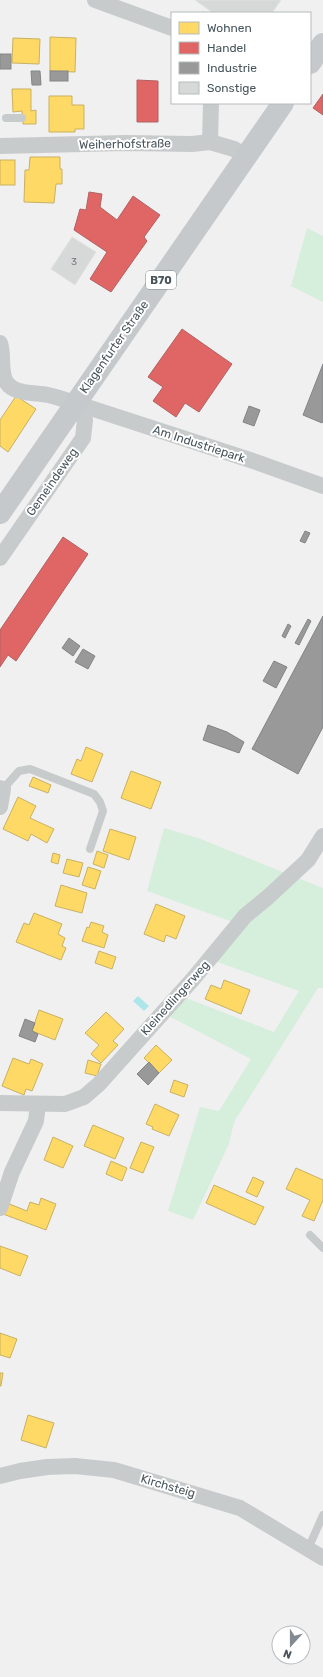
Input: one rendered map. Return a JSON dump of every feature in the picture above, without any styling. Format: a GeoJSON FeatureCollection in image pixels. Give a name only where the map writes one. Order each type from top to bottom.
{"type":"FeatureCollection","features":[{"type":"Feature","properties":{"kind":"main road"},"geometry":{"type":"LineString","coordinates":[[311,62],[323,44]]}},
{"type":"Feature","properties":{"kind":"main road","name":"Klagenfurter Straße"},"geometry":{"type":"LineString","coordinates":[[0,513],[281,104]]}},
{"type":"Feature","properties":{"kind":"street"},"geometry":{"type":"LineString","coordinates":[[94,0],[171,28]]}},
{"type":"Feature","properties":{"kind":"street"},"geometry":{"type":"LineString","coordinates":[[210,142],[211,104]]}},
{"type":"Feature","properties":{"kind":"street","name":"Weiherhofstraße"},"geometry":{"type":"LineString","coordinates":[[0,146],[29,151],[126,143],[192,144],[210,142],[234,149],[246,156]]}},
{"type":"Feature","properties":{"kind":"street","name":"Am Industriepark"},"geometry":{"type":"LineString","coordinates":[[0,343],[2,349],[2,371],[5,381],[11,388],[24,392],[47,395],[75,403],[256,462],[323,486]]}},
{"type":"Feature","properties":{"kind":"street","name":"Gemeindeweg"},"geometry":{"type":"LineString","coordinates":[[0,558],[83,438],[85,420],[75,403]]}},
{"type":"Feature","properties":{"kind":"street"},"geometry":{"type":"LineString","coordinates":[[0,807],[1,789]]}},
{"type":"Feature","properties":{"kind":"street","name":"Kleinedlingerweg"},"geometry":{"type":"LineString","coordinates":[[0,1103],[38,1105],[65,1104],[84,1097],[99,1084],[193,979],[245,916],[308,860],[323,836]]}},
{"type":"Feature","properties":{"kind":"street"},"geometry":{"type":"LineString","coordinates":[[0,1208],[12,1172],[36,1121],[38,1105]]}},
{"type":"Feature","properties":{"kind":"street","name":"Kirchsteig"},"geometry":{"type":"LineString","coordinates":[[0,1476],[20,1471],[54,1467],[75,1466],[114,1470],[240,1508],[323,1558]]}},
{"type":"Feature","properties":{"kind":"lane"},"geometry":{"type":"LineString","coordinates":[[6,118],[22,118]]}},
{"type":"Feature","properties":{"kind":"lane"},"geometry":{"type":"LineString","coordinates":[[1,789],[19,771],[30,770],[94,794],[100,802],[103,811],[90,849]]}},
{"type":"Feature","properties":{"kind":"lane"},"geometry":{"type":"LineString","coordinates":[[310,1235],[323,1248]]}},
{"type":"Feature","properties":{"kind":"lane"},"geometry":{"type":"LineString","coordinates":[[308,1549],[323,1514]]}},
{"type":"Feature","properties":{"kind":"green space"},"geometry":{"type":"Polygon","coordinates":[[[307,228],[323,236],[323,302],[291,286],[307,228]]]}},
{"type":"Feature","properties":{"kind":"green space"},"geometry":{"type":"Polygon","coordinates":[[[164,828],[198,838],[323,888],[323,988],[318,988],[234,1122],[229,1144],[193,1220],[168,1211],[200,1107],[219,1111],[251,1059],[165,1014],[181,996],[274,1032],[299,991],[215,961],[245,928],[230,921],[147,891],[164,828]]]}},
{"type":"Feature","properties":{"kind":"water"},"geometry":{"type":"Polygon","coordinates":[[[138,996],[149,1006],[144,1011],[133,1001],[138,996]]]}},
{"type":"Feature","properties":{"kind":"building: Wohnen"},"geometry":{"type":"Polygon","coordinates":[[[50,37],[76,38],[75,72],[50,71],[50,37]]]}},
{"type":"Feature","properties":{"kind":"building: Wohnen"},"geometry":{"type":"Polygon","coordinates":[[[13,38],[40,39],[39,64],[12,63],[13,38]]]}},
{"type":"Feature","properties":{"kind":"building: Wohnen"},"geometry":{"type":"Polygon","coordinates":[[[12,89],[31,89],[31,111],[36,110],[36,124],[23,124],[22,111],[13,112],[12,89]]]}},
{"type":"Feature","properties":{"kind":"building: Wohnen"},"geometry":{"type":"Polygon","coordinates":[[[49,96],[72,96],[72,105],[84,105],[84,129],[75,129],[75,132],[49,132],[49,96]]]}},
{"type":"Feature","properties":{"kind":"building: Wohnen"},"geometry":{"type":"Polygon","coordinates":[[[30,157],[60,157],[62,184],[56,184],[54,203],[24,202],[25,170],[29,170],[30,157]]]}},
{"type":"Feature","properties":{"kind":"building: Wohnen"},"geometry":{"type":"Polygon","coordinates":[[[0,160],[15,160],[15,185],[0,185],[0,160]]]}},
{"type":"Feature","properties":{"kind":"building: Wohnen"},"geometry":{"type":"Polygon","coordinates":[[[16,396],[36,409],[8,452],[0,446],[0,420],[16,396]]]}},
{"type":"Feature","properties":{"kind":"building: Wohnen"},"geometry":{"type":"Polygon","coordinates":[[[86,747],[103,754],[92,782],[71,774],[77,759],[81,761],[86,747]]]}},
{"type":"Feature","properties":{"kind":"building: Wohnen"},"geometry":{"type":"Polygon","coordinates":[[[131,771],[161,782],[151,809],[121,798],[131,771]]]}},
{"type":"Feature","properties":{"kind":"building: Wohnen"},"geometry":{"type":"Polygon","coordinates":[[[33,777],[51,785],[48,793],[29,786],[33,777]]]}},
{"type":"Feature","properties":{"kind":"building: Wohnen"},"geometry":{"type":"Polygon","coordinates":[[[18,797],[36,806],[30,818],[54,829],[47,843],[31,834],[28,841],[3,829],[18,797]]]}},
{"type":"Feature","properties":{"kind":"building: Wohnen"},"geometry":{"type":"Polygon","coordinates":[[[110,829],[136,837],[129,860],[103,851],[110,829]]]}},
{"type":"Feature","properties":{"kind":"building: Wohnen"},"geometry":{"type":"Polygon","coordinates":[[[97,851],[108,855],[104,868],[93,864],[97,851]]]}},
{"type":"Feature","properties":{"kind":"building: Wohnen"},"geometry":{"type":"Polygon","coordinates":[[[53,853],[60,855],[58,864],[51,862],[53,853]]]}},
{"type":"Feature","properties":{"kind":"building: Wohnen"},"geometry":{"type":"Polygon","coordinates":[[[67,859],[83,863],[79,877],[63,873],[67,859]]]}},
{"type":"Feature","properties":{"kind":"building: Wohnen"},"geometry":{"type":"Polygon","coordinates":[[[88,867],[101,871],[95,889],[82,885],[88,867]]]}},
{"type":"Feature","properties":{"kind":"building: Wohnen"},"geometry":{"type":"Polygon","coordinates":[[[61,885],[87,893],[82,913],[55,906],[61,885]]]}},
{"type":"Feature","properties":{"kind":"building: Wohnen"},"geometry":{"type":"Polygon","coordinates":[[[156,904],[185,916],[176,939],[166,935],[164,942],[144,934],[156,904]]]}},
{"type":"Feature","properties":{"kind":"building: Wohnen"},"geometry":{"type":"Polygon","coordinates":[[[34,913],[62,924],[58,934],[65,938],[62,946],[66,948],[61,960],[16,942],[24,923],[29,925],[34,913]]]}},
{"type":"Feature","properties":{"kind":"building: Wohnen"},"geometry":{"type":"Polygon","coordinates":[[[91,922],[104,926],[102,932],[108,935],[104,948],[82,941],[87,927],[89,928],[91,922]]]}},
{"type":"Feature","properties":{"kind":"building: Wohnen"},"geometry":{"type":"Polygon","coordinates":[[[99,951],[116,957],[112,969],[95,963],[99,951]]]}},
{"type":"Feature","properties":{"kind":"building: Wohnen"},"geometry":{"type":"Polygon","coordinates":[[[224,980],[250,990],[241,1014],[205,999],[211,985],[221,989],[224,980]]]}},
{"type":"Feature","properties":{"kind":"building: Wohnen"},"geometry":{"type":"Polygon","coordinates":[[[39,1010],[63,1019],[55,1040],[32,1031],[39,1010]]]}},
{"type":"Feature","properties":{"kind":"building: Wohnen"},"geometry":{"type":"Polygon","coordinates":[[[106,1012],[124,1029],[113,1041],[118,1045],[101,1063],[91,1054],[99,1045],[85,1033],[106,1012]]]}},
{"type":"Feature","properties":{"kind":"building: Wohnen"},"geometry":{"type":"Polygon","coordinates":[[[156,1045],[172,1060],[159,1073],[144,1058],[156,1045]]]}},
{"type":"Feature","properties":{"kind":"building: Wohnen"},"geometry":{"type":"Polygon","coordinates":[[[13,1058],[29,1064],[31,1059],[43,1064],[32,1091],[26,1089],[24,1095],[2,1086],[13,1058]]]}},
{"type":"Feature","properties":{"kind":"building: Wohnen"},"geometry":{"type":"Polygon","coordinates":[[[88,1060],[101,1064],[97,1076],[85,1073],[88,1060]]]}},
{"type":"Feature","properties":{"kind":"building: Wohnen"},"geometry":{"type":"Polygon","coordinates":[[[174,1080],[188,1085],[184,1097],[170,1092],[174,1080]]]}},
{"type":"Feature","properties":{"kind":"building: Wohnen"},"geometry":{"type":"Polygon","coordinates":[[[155,1104],[179,1115],[169,1136],[152,1129],[153,1127],[146,1124],[155,1104]]]}},
{"type":"Feature","properties":{"kind":"building: Wohnen"},"geometry":{"type":"Polygon","coordinates":[[[93,1125],[124,1138],[115,1159],[84,1146],[93,1125]]]}},
{"type":"Feature","properties":{"kind":"building: Wohnen"},"geometry":{"type":"Polygon","coordinates":[[[53,1137],[73,1146],[63,1168],[44,1160],[53,1137]]]}},
{"type":"Feature","properties":{"kind":"building: Wohnen"},"geometry":{"type":"Polygon","coordinates":[[[141,1142],[154,1147],[143,1173],[130,1168],[141,1142]]]}},
{"type":"Feature","properties":{"kind":"building: Wohnen"},"geometry":{"type":"Polygon","coordinates":[[[111,1161],[127,1168],[122,1181],[106,1174],[111,1161]]]}},
{"type":"Feature","properties":{"kind":"building: Wohnen"},"geometry":{"type":"Polygon","coordinates":[[[296,1168],[323,1180],[323,1200],[314,1221],[302,1216],[310,1200],[286,1189],[296,1168]]]}},
{"type":"Feature","properties":{"kind":"building: Wohnen"},"geometry":{"type":"Polygon","coordinates":[[[253,1177],[264,1182],[257,1197],[246,1192],[253,1177]]]}},
{"type":"Feature","properties":{"kind":"building: Wohnen"},"geometry":{"type":"Polygon","coordinates":[[[214,1185],[264,1207],[255,1225],[206,1203],[214,1185]]]}},
{"type":"Feature","properties":{"kind":"building: Wohnen"},"geometry":{"type":"Polygon","coordinates":[[[41,1198],[56,1204],[46,1230],[3,1214],[7,1203],[27,1211],[30,1202],[39,1205],[41,1198]]]}},
{"type":"Feature","properties":{"kind":"building: Wohnen"},"geometry":{"type":"Polygon","coordinates":[[[0,1246],[28,1256],[20,1276],[0,1268],[0,1246]]]}},
{"type":"Feature","properties":{"kind":"building: Wohnen"},"geometry":{"type":"Polygon","coordinates":[[[0,1333],[17,1339],[10,1358],[0,1355],[0,1333]]]}},
{"type":"Feature","properties":{"kind":"building: Wohnen"},"geometry":{"type":"Polygon","coordinates":[[[0,1373],[3,1373],[1,1386],[0,1386],[0,1373]]]}},
{"type":"Feature","properties":{"kind":"building: Wohnen"},"geometry":{"type":"Polygon","coordinates":[[[28,1415],[54,1423],[46,1448],[21,1440],[28,1415]]]}},
{"type":"Feature","properties":{"kind":"building: Handel"},"geometry":{"type":"Polygon","coordinates":[[[137,80],[158,81],[158,122],[137,122],[137,80]]]}},
{"type":"Feature","properties":{"kind":"building: Handel"},"geometry":{"type":"Polygon","coordinates":[[[323,94],[323,115],[313,108],[323,94]]]}},
{"type":"Feature","properties":{"kind":"building: Handel"},"geometry":{"type":"Polygon","coordinates":[[[89,192],[102,194],[100,207],[117,220],[133,196],[160,215],[144,237],[147,241],[111,292],[90,279],[107,252],[74,230],[80,209],[86,210],[89,192]]]}},
{"type":"Feature","properties":{"kind":"building: Handel"},"geometry":{"type":"Polygon","coordinates":[[[182,329],[232,364],[199,412],[185,403],[176,417],[153,401],[163,387],[148,377],[182,329]]]}},
{"type":"Feature","properties":{"kind":"building: Handel"},"geometry":{"type":"Polygon","coordinates":[[[63,537],[88,554],[16,661],[8,655],[0,667],[0,630],[63,537]]]}},
{"type":"Feature","properties":{"kind":"building: Industrie"},"geometry":{"type":"Polygon","coordinates":[[[0,54],[11,54],[11,69],[0,69],[0,54]]]}},
{"type":"Feature","properties":{"kind":"building: Industrie"},"geometry":{"type":"Polygon","coordinates":[[[31,71],[40,71],[41,85],[32,85],[31,71]]]}},
{"type":"Feature","properties":{"kind":"building: Industrie"},"geometry":{"type":"Polygon","coordinates":[[[50,71],[68,71],[68,81],[50,81],[50,71]]]}},
{"type":"Feature","properties":{"kind":"building: Industrie"},"geometry":{"type":"Polygon","coordinates":[[[323,364],[323,421],[322,423],[303,415],[323,364]]]}},
{"type":"Feature","properties":{"kind":"building: Industrie"},"geometry":{"type":"Polygon","coordinates":[[[249,406],[260,410],[254,426],[243,422],[249,406]]]}},
{"type":"Feature","properties":{"kind":"building: Industrie"},"geometry":{"type":"Polygon","coordinates":[[[305,531],[310,533],[305,543],[300,541],[305,531]]]}},
{"type":"Feature","properties":{"kind":"building: Industrie"},"geometry":{"type":"Polygon","coordinates":[[[323,616],[323,727],[298,774],[252,749],[323,616]]]}},
{"type":"Feature","properties":{"kind":"building: Industrie"},"geometry":{"type":"Polygon","coordinates":[[[308,619],[311,621],[299,645],[295,643],[308,619]]]}},
{"type":"Feature","properties":{"kind":"building: Industrie"},"geometry":{"type":"Polygon","coordinates":[[[288,624],[291,626],[285,638],[282,636],[288,624]]]}},
{"type":"Feature","properties":{"kind":"building: Industrie"},"geometry":{"type":"Polygon","coordinates":[[[69,638],[80,646],[73,656],[62,648],[69,638]]]}},
{"type":"Feature","properties":{"kind":"building: Industrie"},"geometry":{"type":"Polygon","coordinates":[[[83,649],[95,656],[88,669],[75,662],[83,649]]]}},
{"type":"Feature","properties":{"kind":"building: Industrie"},"geometry":{"type":"Polygon","coordinates":[[[274,661],[287,667],[276,688],[263,681],[274,661]]]}},
{"type":"Feature","properties":{"kind":"building: Industrie"},"geometry":{"type":"Polygon","coordinates":[[[208,725],[227,732],[244,742],[239,753],[203,740],[208,725]]]}},
{"type":"Feature","properties":{"kind":"building: Industrie"},"geometry":{"type":"Polygon","coordinates":[[[25,1019],[35,1023],[32,1031],[38,1034],[35,1042],[19,1036],[25,1019]]]}},
{"type":"Feature","properties":{"kind":"building: Industrie"},"geometry":{"type":"Polygon","coordinates":[[[149,1062],[159,1073],[148,1085],[137,1074],[149,1062]]]}},
{"type":"Feature","properties":{"kind":"building: Sonstige"},"geometry":{"type":"Polygon","coordinates":[[[195,0],[281,0],[273,12],[212,12],[195,0]]]}},
{"type":"Feature","properties":{"kind":"building: Sonstige"},"geometry":{"type":"Polygon","coordinates":[[[72,237],[96,252],[75,285],[51,269],[72,237]]]}}]}
